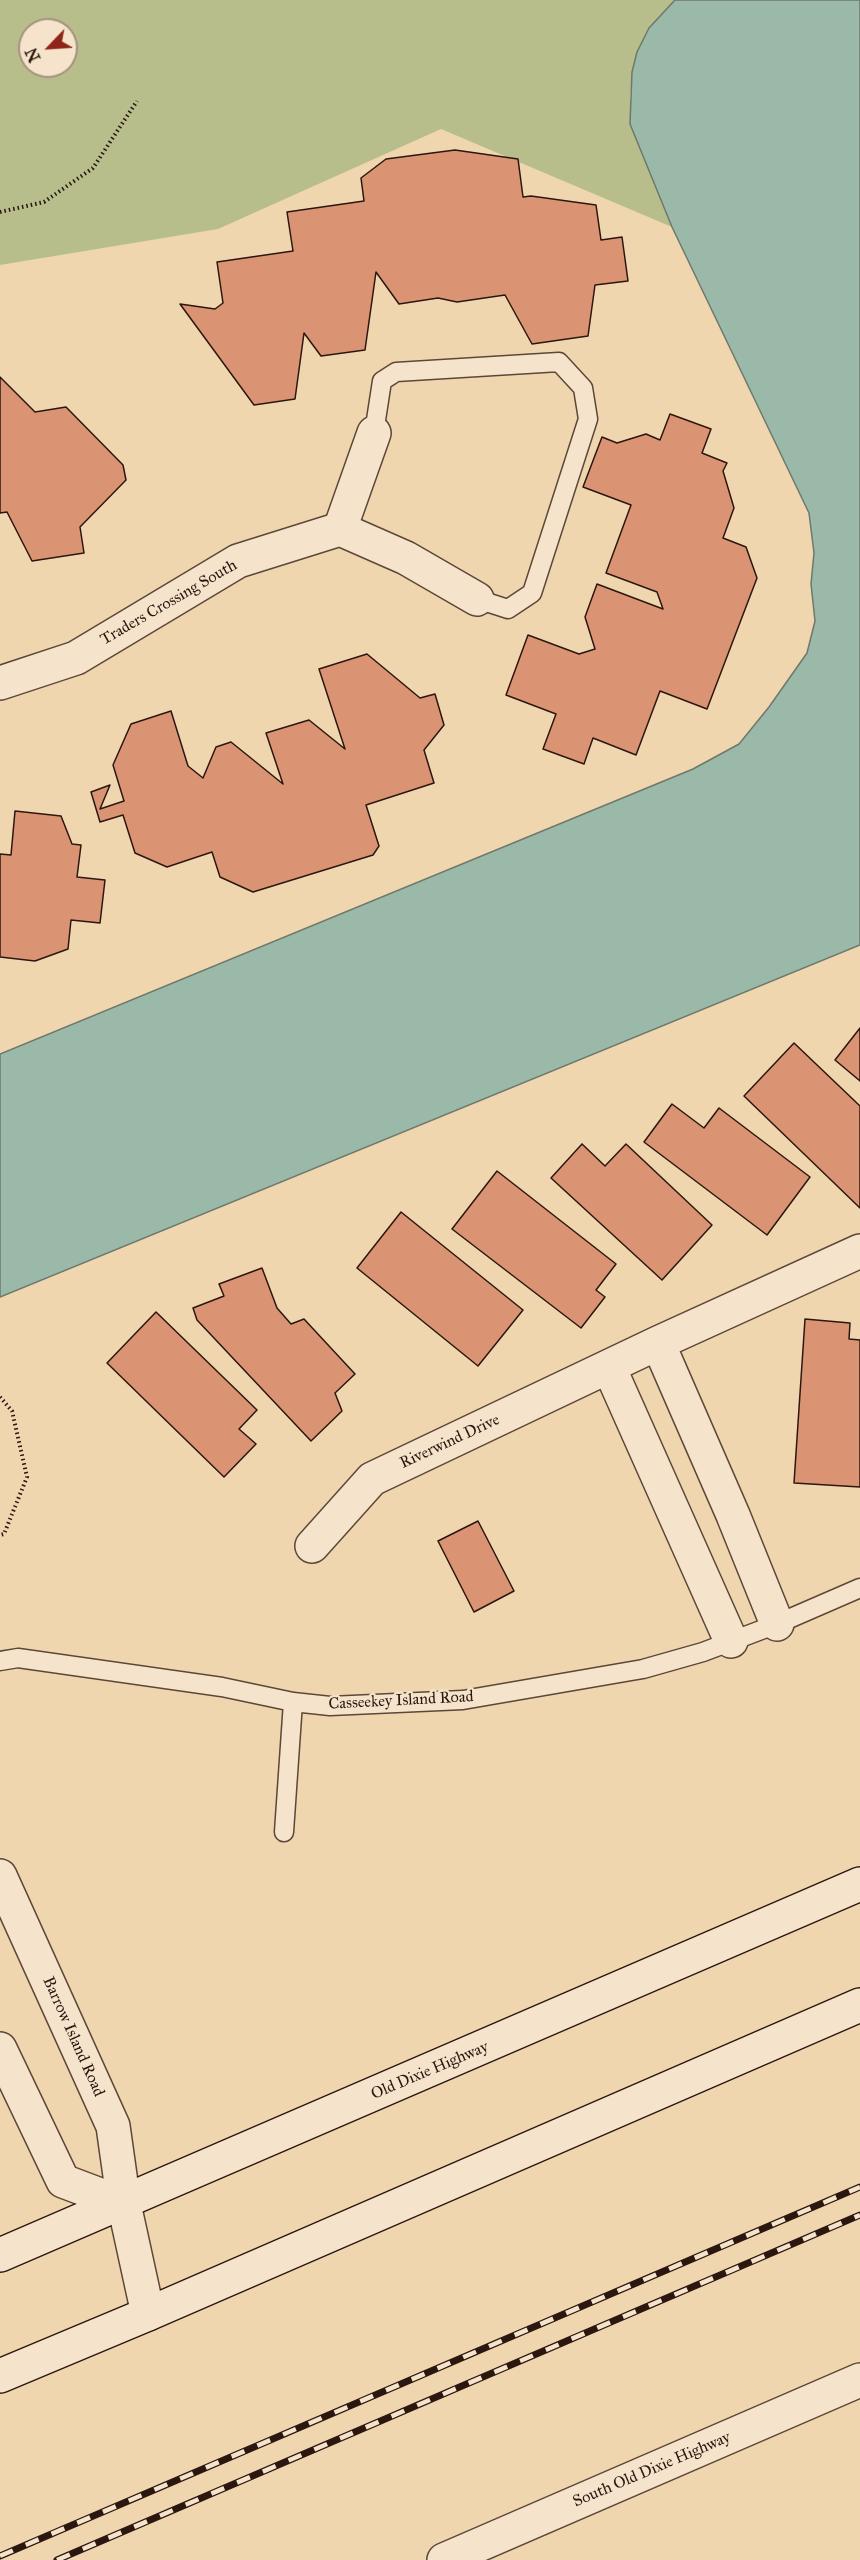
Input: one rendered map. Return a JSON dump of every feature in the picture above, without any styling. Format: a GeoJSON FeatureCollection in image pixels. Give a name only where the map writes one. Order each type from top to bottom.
{"type":"FeatureCollection","features":[{"type":"Feature","properties":{"kind":"street"},"geometry":{"type":"LineString","coordinates":[[374,433],[340,529],[406,558],[477,599]]}},
{"type":"Feature","properties":{"kind":"street","name":"Traders Crossing South"},"geometry":{"type":"LineString","coordinates":[[0,682],[76,658],[238,561],[340,529]]}},
{"type":"Feature","properties":{"kind":"street","name":"Riverwind Drive"},"geometry":{"type":"LineString","coordinates":[[312,1546],[372,1479],[658,1343],[860,1251]]}},
{"type":"Feature","properties":{"kind":"street"},"geometry":{"type":"LineString","coordinates":[[658,1343],[733,1515],[777,1624]]}},
{"type":"Feature","properties":{"kind":"street"},"geometry":{"type":"LineString","coordinates":[[609,1367],[730,1641]]}},
{"type":"Feature","properties":{"kind":"street","name":"Barrow Island Road"},"geometry":{"type":"LineString","coordinates":[[0,1876],[113,2126],[124,2204],[148,2314]]}},
{"type":"Feature","properties":{"kind":"street","name":"Old Dixie Highway"},"geometry":{"type":"LineString","coordinates":[[0,2255],[124,2204],[860,1884]]}},
{"type":"Feature","properties":{"kind":"street"},"geometry":{"type":"LineString","coordinates":[[0,2376],[860,2005]]}},
{"type":"Feature","properties":{"kind":"street"},"geometry":{"type":"LineString","coordinates":[[0,2049],[63,2181],[124,2204]]}},
{"type":"Feature","properties":{"kind":"street","name":"South Old Dixie Highway"},"geometry":{"type":"LineString","coordinates":[[444,2560],[860,2380]]}},
{"type":"Feature","properties":{"kind":"lane"},"geometry":{"type":"LineString","coordinates":[[374,433],[382,381],[396,372],[559,362],[583,388],[588,419],[532,593],[508,609],[477,599]]}},
{"type":"Feature","properties":{"kind":"lane","name":"Casseekey Island Road"},"geometry":{"type":"LineString","coordinates":[[0,1661],[18,1658],[330,1706],[463,1700],[643,1669],[777,1624],[860,1588]]}},
{"type":"Feature","properties":{"kind":"lane"},"geometry":{"type":"LineString","coordinates":[[284,1832],[293,1702]]}},
{"type":"Feature","properties":{"kind":"path"},"geometry":{"type":"LineString","coordinates":[[0,212],[44,202],[93,168],[137,101]]}},
{"type":"Feature","properties":{"kind":"path"},"geometry":{"type":"LineString","coordinates":[[0,1397],[12,1411],[27,1477],[4,1534],[0,1535]]}},
{"type":"Feature","properties":{"kind":"green space"},"geometry":{"type":"Polygon","coordinates":[[[0,0],[675,0],[649,28],[637,52],[630,94],[630,124],[672,227],[441,129],[218,229],[0,265],[0,0]]]}},
{"type":"Feature","properties":{"kind":"shaded area"},"geometry":{"type":"Polygon","coordinates":[[[675,0],[860,0],[860,945],[0,1297],[0,1054],[693,769],[739,744],[769,707],[807,653],[815,621],[811,584],[814,553],[809,513],[672,227],[630,124],[632,72],[637,52],[649,28],[675,0]]]}},
{"type":"Feature","properties":{"kind":"building"},"geometry":{"type":"Polygon","coordinates":[[[455,150],[518,159],[523,197],[531,196],[596,205],[601,240],[622,237],[628,281],[595,285],[588,336],[532,344],[505,295],[457,302],[438,298],[399,304],[376,272],[365,350],[321,356],[304,333],[295,399],[254,405],[180,304],[215,309],[223,303],[217,262],[293,251],[287,212],[364,201],[361,178],[386,159],[455,150]]]}},
{"type":"Feature","properties":{"kind":"building"},"geometry":{"type":"Polygon","coordinates":[[[0,377],[35,412],[66,407],[123,465],[126,480],[80,527],[84,553],[32,561],[7,512],[0,513],[0,377]]]}},
{"type":"Feature","properties":{"kind":"building"},"geometry":{"type":"Polygon","coordinates":[[[670,414],[711,429],[702,453],[727,463],[723,471],[734,508],[723,538],[746,547],[757,578],[707,709],[660,691],[636,755],[593,738],[584,764],[543,749],[556,714],[506,695],[528,635],[579,654],[595,649],[585,617],[597,584],[663,609],[657,592],[606,573],[631,505],[583,487],[602,437],[617,443],[646,434],[660,440],[670,414]]]}},
{"type":"Feature","properties":{"kind":"building"},"geometry":{"type":"Polygon","coordinates":[[[367,654],[420,698],[435,694],[444,725],[424,750],[434,783],[366,805],[379,846],[373,855],[253,892],[220,877],[212,852],[167,867],[135,853],[123,815],[100,822],[91,792],[110,785],[100,809],[124,801],[113,765],[131,724],[171,711],[188,766],[203,778],[216,747],[231,742],[283,784],[266,733],[309,720],[345,749],[319,669],[367,654]]]}},
{"type":"Feature","properties":{"kind":"building"},"geometry":{"type":"Polygon","coordinates":[[[15,811],[61,816],[72,844],[81,845],[77,877],[105,880],[100,923],[71,920],[68,949],[35,961],[0,957],[0,854],[11,855],[15,811]]]}},
{"type":"Feature","properties":{"kind":"building"},"geometry":{"type":"Polygon","coordinates":[[[860,1028],[860,1081],[835,1060],[860,1028]]]}},
{"type":"Feature","properties":{"kind":"building"},"geometry":{"type":"Polygon","coordinates":[[[794,1043],[860,1106],[860,1208],[744,1096],[794,1043]]]}},
{"type":"Feature","properties":{"kind":"building"},"geometry":{"type":"Polygon","coordinates":[[[672,1104],[704,1128],[719,1108],[810,1177],[767,1235],[644,1142],[672,1104]]]}},
{"type":"Feature","properties":{"kind":"building"},"geometry":{"type":"Polygon","coordinates":[[[582,1144],[605,1166],[626,1144],[712,1225],[662,1280],[551,1178],[582,1144]]]}},
{"type":"Feature","properties":{"kind":"building"},"geometry":{"type":"Polygon","coordinates":[[[497,1171],[616,1264],[596,1290],[605,1297],[581,1328],[452,1229],[497,1171]]]}},
{"type":"Feature","properties":{"kind":"building"},"geometry":{"type":"Polygon","coordinates":[[[401,1212],[523,1310],[478,1366],[357,1268],[401,1212]]]}},
{"type":"Feature","properties":{"kind":"building"},"geometry":{"type":"Polygon","coordinates":[[[262,1268],[277,1308],[291,1324],[304,1319],[355,1374],[335,1393],[342,1411],[311,1441],[197,1320],[193,1308],[224,1296],[219,1284],[262,1268]]]}},
{"type":"Feature","properties":{"kind":"building"},"geometry":{"type":"Polygon","coordinates":[[[156,1312],[257,1410],[239,1429],[256,1444],[224,1477],[107,1363],[156,1312]]]}},
{"type":"Feature","properties":{"kind":"building"},"geometry":{"type":"Polygon","coordinates":[[[805,1319],[850,1323],[849,1339],[860,1340],[860,1487],[794,1483],[805,1319]]]}},
{"type":"Feature","properties":{"kind":"building"},"geometry":{"type":"Polygon","coordinates":[[[478,1521],[514,1591],[474,1612],[438,1541],[478,1521]]]}},
{"type":"Feature","properties":{"kind":"railway"},"geometry":{"type":"LineString","coordinates":[[0,2556],[860,2187]]}},
{"type":"Feature","properties":{"kind":"railway"},"geometry":{"type":"LineString","coordinates":[[57,2560],[860,2215]]}}]}
